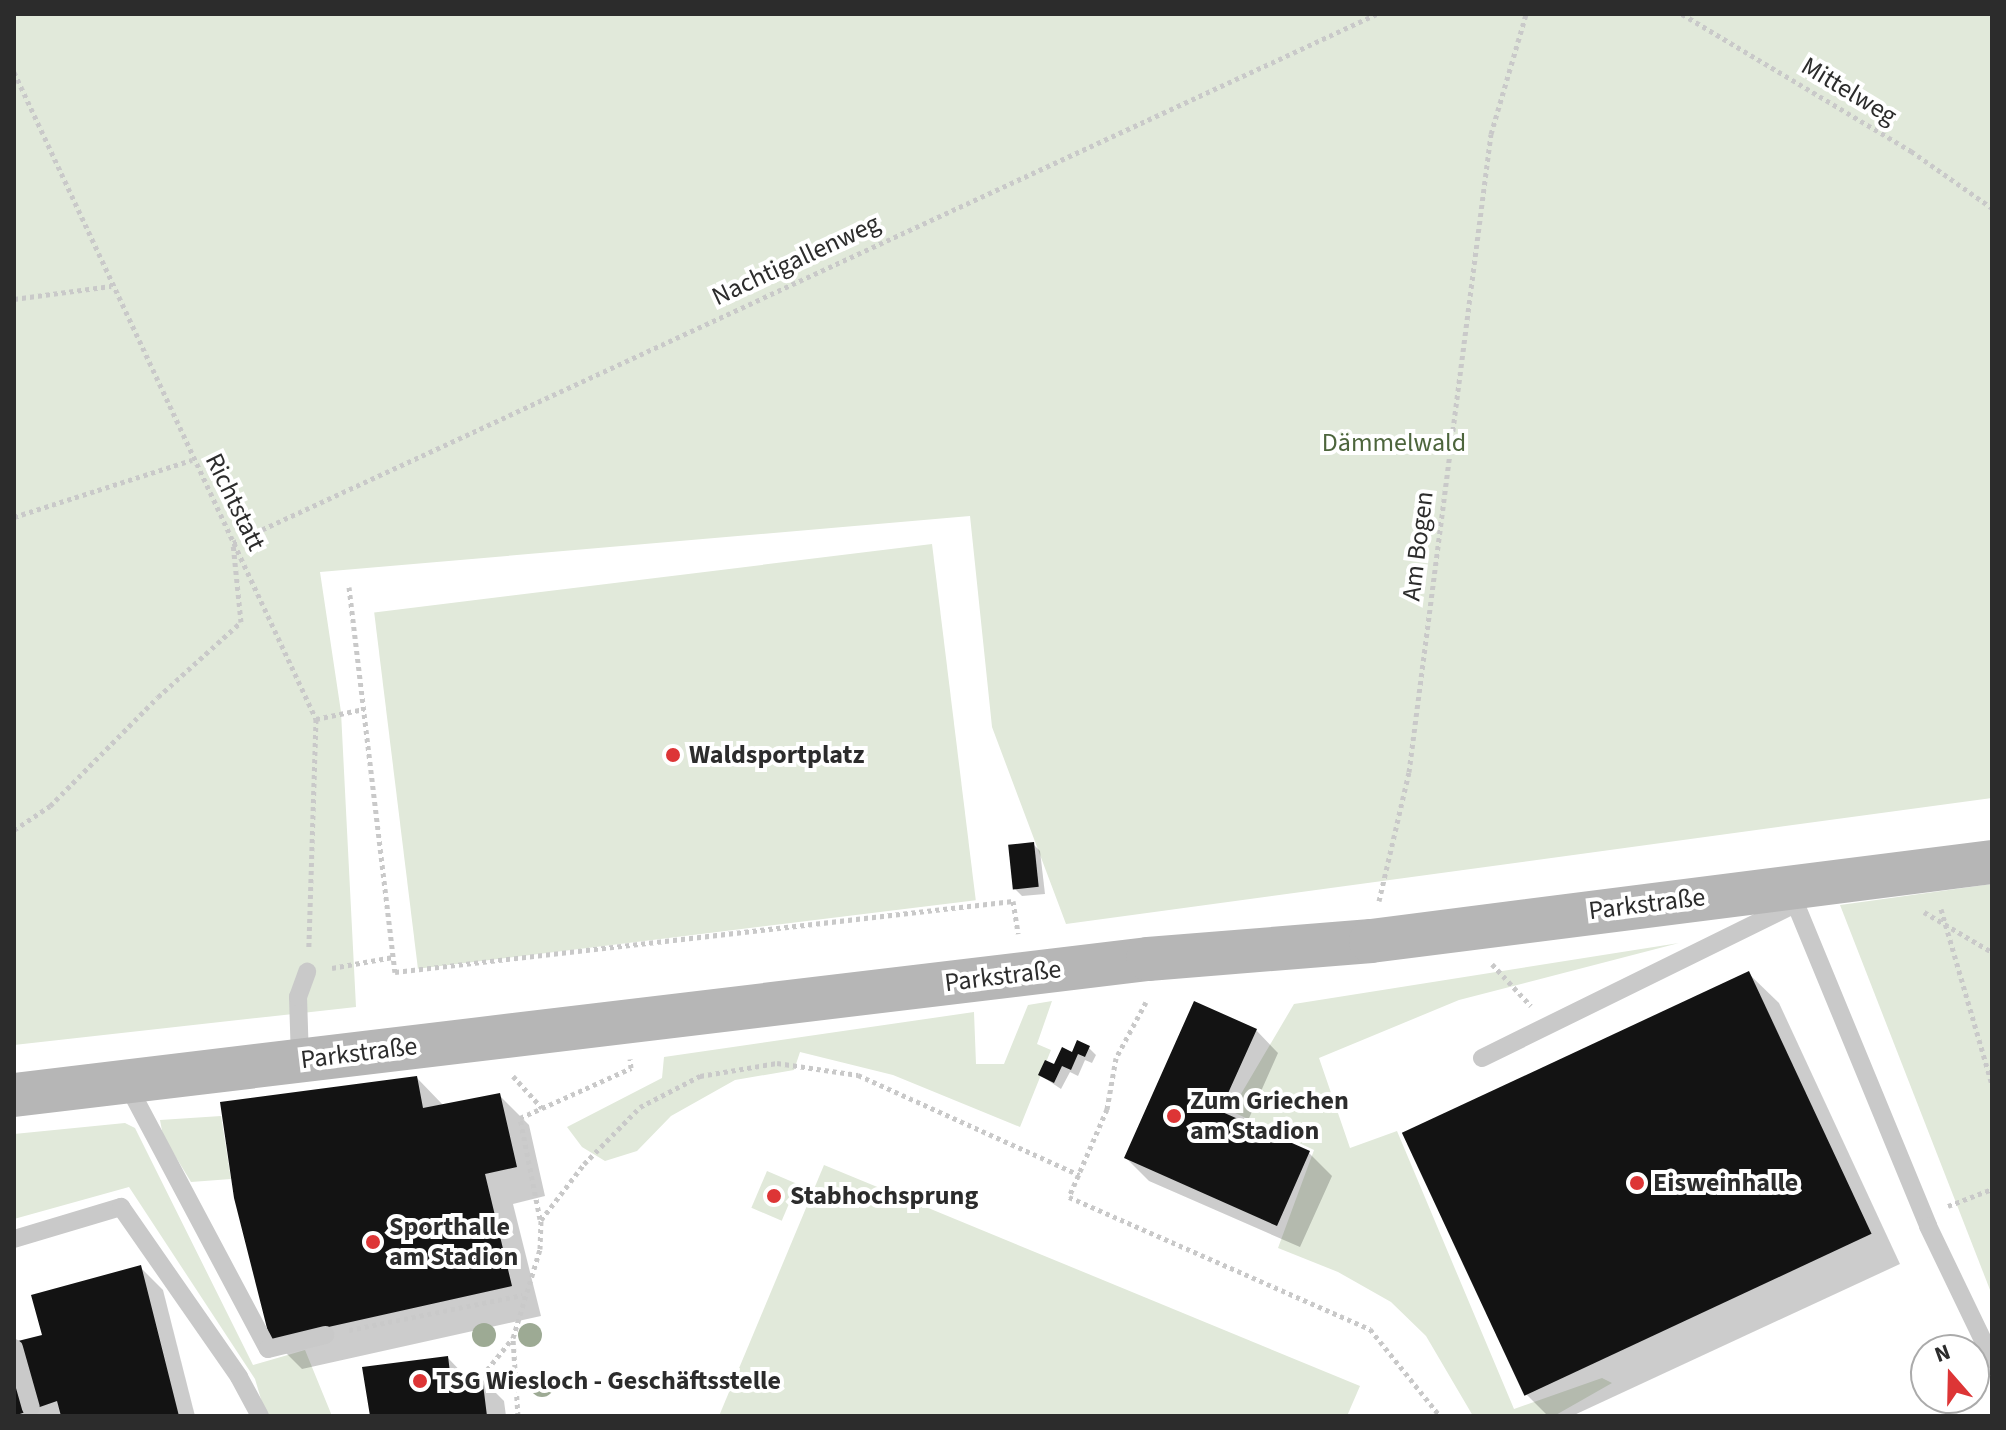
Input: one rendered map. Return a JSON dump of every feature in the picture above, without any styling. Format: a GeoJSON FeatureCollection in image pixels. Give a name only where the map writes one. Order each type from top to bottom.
{"type":"FeatureCollection","features":[{"type":"Feature","properties":{"kind":"street","name":"Parkstraße"},"geometry":{"type":"LineString","coordinates":[[14,1095],[1148,959],[1371,941],[1791,895],[1934,869],[1992,862]]}},
{"type":"Feature","properties":{"kind":"lane"},"geometry":{"type":"LineString","coordinates":[[1482,1058],[1791,895],[1928,1226],[1992,1359]]}},
{"type":"Feature","properties":{"kind":"lane"},"geometry":{"type":"LineString","coordinates":[[300,1060],[298,997],[307,972]]}},
{"type":"Feature","properties":{"kind":"lane"},"geometry":{"type":"LineString","coordinates":[[126,1081],[268,1349],[325,1335]]}},
{"type":"Feature","properties":{"kind":"lane"},"geometry":{"type":"LineString","coordinates":[[14,1239],[121,1207],[239,1377],[260,1416]]}},
{"type":"Feature","properties":{"kind":"lane"},"geometry":{"type":"LineString","coordinates":[[14,1348],[31,1408]]}},
{"type":"Feature","properties":{"kind":"path","name":"Nachtigallenweg"},"geometry":{"type":"LineString","coordinates":[[233,543],[1377,14]]}},
{"type":"Feature","properties":{"kind":"path","name":"Am Bogen"},"geometry":{"type":"LineString","coordinates":[[1371,941],[1409,772],[1491,134],[1526,14]]}},
{"type":"Feature","properties":{"kind":"path","name":"Mittelweg"},"geometry":{"type":"LineString","coordinates":[[1682,14],[1911,151],[1992,208]]}},
{"type":"Feature","properties":{"kind":"path","name":"Richtstatt"},"geometry":{"type":"LineString","coordinates":[[14,72],[192,460],[316,719],[307,972]]}},
{"type":"Feature","properties":{"kind":"path"},"geometry":{"type":"LineString","coordinates":[[14,299],[111,286]]}},
{"type":"Feature","properties":{"kind":"path"},"geometry":{"type":"LineString","coordinates":[[14,517],[192,460]]}},
{"type":"Feature","properties":{"kind":"path"},"geometry":{"type":"LineString","coordinates":[[14,830],[50,806],[158,697],[241,622],[233,543]]}},
{"type":"Feature","properties":{"kind":"path"},"geometry":{"type":"LineString","coordinates":[[349,587],[395,972],[1013,901],[1019,941],[1032,939]]}},
{"type":"Feature","properties":{"kind":"path"},"geometry":{"type":"LineString","coordinates":[[316,719],[364,709]]}},
{"type":"Feature","properties":{"kind":"path"},"geometry":{"type":"LineString","coordinates":[[1934,869],[1943,920],[1992,1084]]}},
{"type":"Feature","properties":{"kind":"path"},"geometry":{"type":"LineString","coordinates":[[307,972],[393,957]]}},
{"type":"Feature","properties":{"kind":"path"},"geometry":{"type":"LineString","coordinates":[[1494,968],[1527,1004]]}},
{"type":"Feature","properties":{"kind":"path"},"geometry":{"type":"LineString","coordinates":[[1135,1001],[1149,1002],[1116,1058],[1107,1109],[1069,1197],[1370,1329],[1440,1416]]}},
{"type":"Feature","properties":{"kind":"path"},"geometry":{"type":"LineString","coordinates":[[518,1416],[513,1338],[522,1295],[540,1249],[541,1220],[520,1118],[631,1068],[626,1022]]}},
{"type":"Feature","properties":{"kind":"path"},"geometry":{"type":"LineString","coordinates":[[541,1220],[584,1164],[640,1107],[700,1076],[777,1063],[858,1075],[1079,1175]]}},
{"type":"Feature","properties":{"kind":"path"},"geometry":{"type":"LineString","coordinates":[[1956,1203],[1992,1189]]}},
{"type":"Feature","properties":{"kind":"path"},"geometry":{"type":"LineString","coordinates":[[325,1335],[522,1295]]}},
{"type":"Feature","properties":{"kind":"path"},"geometry":{"type":"LineString","coordinates":[[482,1376],[513,1338]]}},
{"type":"Feature","properties":{"kind":"green space","name":"Dämmelwald"},"geometry":{"type":"Polygon","coordinates":[[[14,14],[1992,14],[1992,798],[1066,924],[992,727],[970,516],[320,572],[341,712],[356,1007],[14,1045],[14,14]]]}},
{"type":"Feature","properties":{"kind":"green space","name":"Waldsportplatz"},"geometry":{"type":"Polygon","coordinates":[[[932,544],[976,900],[418,969],[374,612],[932,544]]]}},
{"type":"Feature","properties":{"kind":"green space"},"geometry":{"type":"Polygon","coordinates":[[[1992,884],[1992,1295],[1840,905],[1992,884]]]}},
{"type":"Feature","properties":{"kind":"green space"},"geometry":{"type":"Polygon","coordinates":[[[1679,943],[1459,1000],[1319,1058],[1350,1148],[1397,1131],[1514,1409],[1602,1378],[1612,1383],[1554,1416],[1473,1416],[1426,1336],[1391,1302],[1338,1272],[1278,1248],[1314,1150],[1231,1111],[1294,1004],[1679,943]]]}},
{"type":"Feature","properties":{"kind":"green space"},"geometry":{"type":"Polygon","coordinates":[[[1052,1001],[1037,1044],[1051,1050],[1020,1127],[893,1075],[800,1052],[794,1070],[735,1080],[671,1116],[637,1151],[605,1161],[582,1147],[567,1127],[662,1078],[664,1057],[974,1012],[976,1064],[1004,1064],[1028,1005],[1052,1001]]]}},
{"type":"Feature","properties":{"kind":"green space"},"geometry":{"type":"Polygon","coordinates":[[[221,1116],[231,1179],[191,1182],[163,1136],[160,1120],[221,1116]]]}},
{"type":"Feature","properties":{"kind":"green space"},"geometry":{"type":"Polygon","coordinates":[[[125,1123],[135,1128],[253,1365],[305,1350],[332,1416],[266,1416],[255,1379],[129,1187],[14,1219],[14,1134],[125,1123]]]}},
{"type":"Feature","properties":{"kind":"green space"},"geometry":{"type":"Polygon","coordinates":[[[824,1165],[1360,1386],[1347,1416],[719,1416],[824,1165]]]}},
{"type":"Feature","properties":{"kind":"green space","name":"Stabhochsprung"},"geometry":{"type":"Polygon","coordinates":[[[767,1171],[797,1184],[782,1221],[751,1208],[767,1171]]]}},
{"type":"Feature","properties":{"kind":"building"},"geometry":{"type":"Polygon","coordinates":[[[1034,842],[1039,887],[1013,889],[1008,845],[1034,842]]]}},
{"type":"Feature","properties":{"kind":"building","name":"Eisweinhalle"},"geometry":{"type":"Polygon","coordinates":[[[1749,971],[1872,1234],[1524,1396],[1402,1133],[1749,971]]]}},
{"type":"Feature","properties":{"kind":"building"},"geometry":{"type":"Polygon","coordinates":[[[1194,1001],[1257,1029],[1220,1111],[1310,1151],[1277,1226],[1124,1158],[1194,1001]]]}},
{"type":"Feature","properties":{"kind":"building"},"geometry":{"type":"Polygon","coordinates":[[[1077,1040],[1090,1046],[1085,1057],[1078,1054],[1071,1070],[1062,1066],[1054,1083],[1038,1075],[1045,1060],[1054,1064],[1062,1047],[1072,1052],[1077,1040]]]}},
{"type":"Feature","properties":{"kind":"building","name":"Sporthalle am Stadion"},"geometry":{"type":"Polygon","coordinates":[[[417,1076],[423,1108],[500,1093],[517,1167],[485,1174],[512,1286],[270,1340],[234,1198],[220,1102],[417,1076]]]}},
{"type":"Feature","properties":{"kind":"building"},"geometry":{"type":"Polygon","coordinates":[[[141,1265],[179,1416],[61,1416],[57,1401],[14,1416],[14,1342],[42,1335],[31,1295],[141,1265]]]}},
{"type":"Feature","properties":{"kind":"building"},"geometry":{"type":"Polygon","coordinates":[[[448,1356],[451,1381],[482,1376],[487,1416],[370,1416],[362,1367],[448,1356]]]}},
{"type":"Feature","properties":{"kind":"place","name":"Waldsportplatz"},"geometry":{"type":"Point","coordinates":[673,755]}},
{"type":"Feature","properties":{"kind":"place","name":"Zum Griechen am Stadion"},"geometry":{"type":"Point","coordinates":[1174,1116]}},
{"type":"Feature","properties":{"kind":"place","name":"Eisweinhalle"},"geometry":{"type":"Point","coordinates":[1637,1183]}},
{"type":"Feature","properties":{"kind":"place","name":"Stabhochsprung"},"geometry":{"type":"Point","coordinates":[774,1196]}},
{"type":"Feature","properties":{"kind":"place","name":"Sporthalle am Stadion"},"geometry":{"type":"Point","coordinates":[373,1242]}},
{"type":"Feature","properties":{"kind":"place","name":"TSG Wiesloch - Geschäftsstelle"},"geometry":{"type":"Point","coordinates":[420,1381]}}]}
